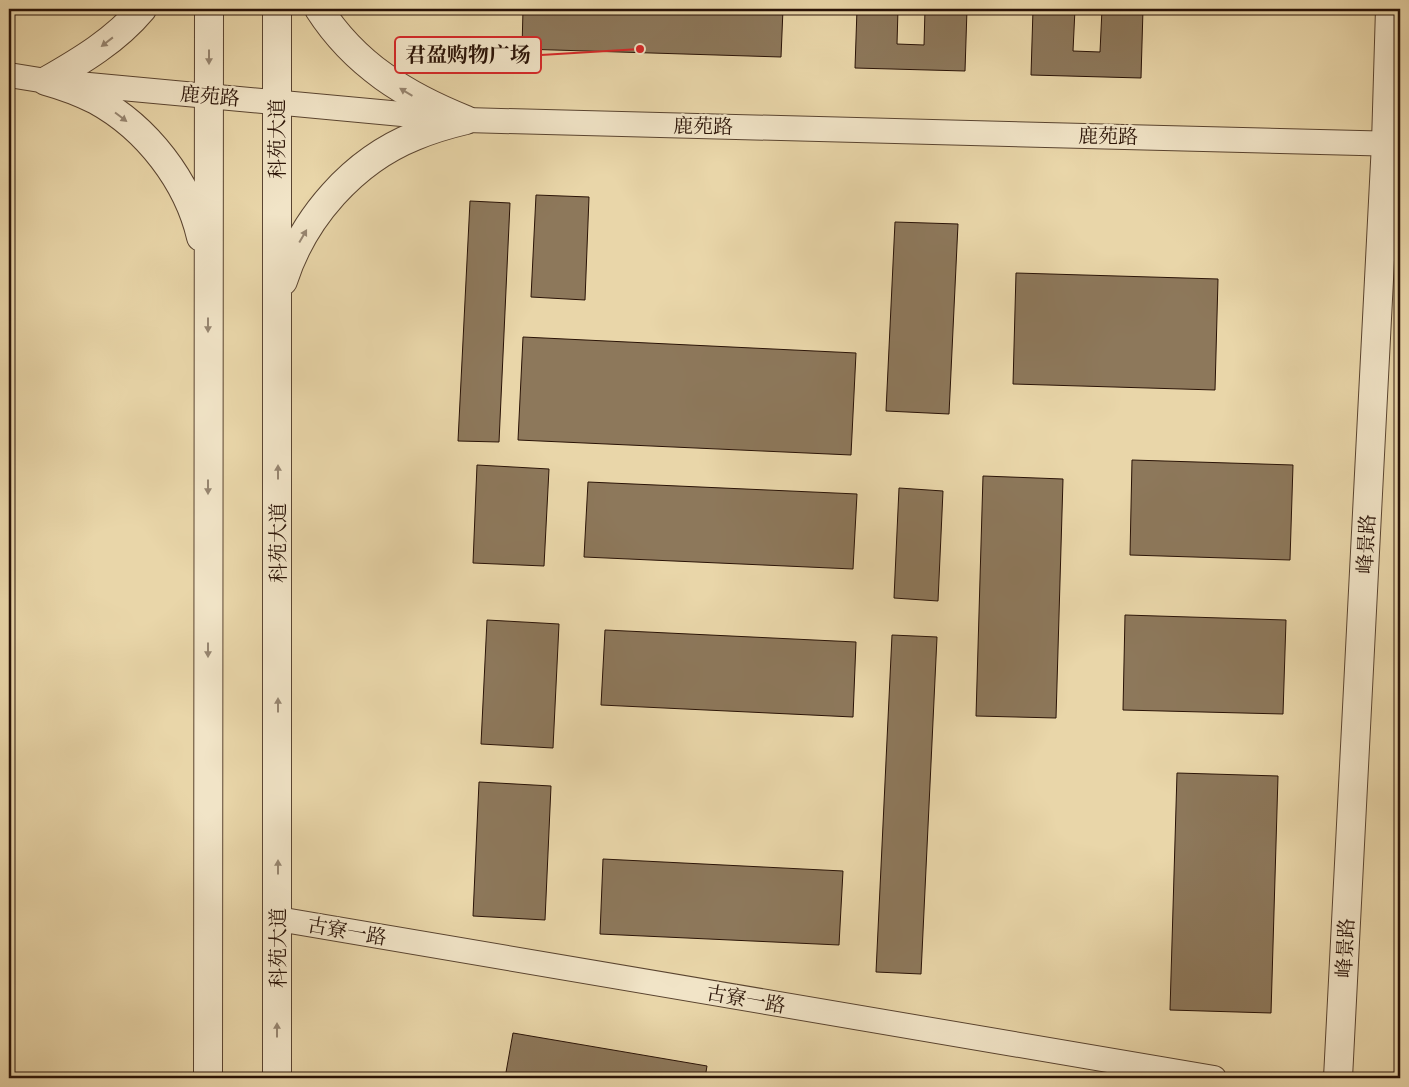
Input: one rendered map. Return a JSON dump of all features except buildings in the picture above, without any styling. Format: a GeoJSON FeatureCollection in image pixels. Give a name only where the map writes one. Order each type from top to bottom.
{"type":"FeatureCollection","features":[{"type":"Feature","properties":{"kind":"street"},"geometry":{"type":"LineString","coordinates":[[46,81],[80,62],[110,40],[142,9]]}},
{"type":"Feature","properties":{"kind":"street"},"geometry":{"type":"LineString","coordinates":[[208,1078],[209,9]]}},
{"type":"Feature","properties":{"kind":"street","name":"科苑大道"},"geometry":{"type":"LineString","coordinates":[[277,9],[277,1078]]}},
{"type":"Feature","properties":{"kind":"street"},"geometry":{"type":"LineString","coordinates":[[319,9],[339,36],[360,58],[384,78],[437,109],[466,120]]}},
{"type":"Feature","properties":{"kind":"street","name":"峰景路"},"geometry":{"type":"LineString","coordinates":[[1338,1078],[1393,144],[1390,9]]}},
{"type":"Feature","properties":{"kind":"street","name":"鹿苑路"},"geometry":{"type":"LineString","coordinates":[[9,75],[46,81],[466,120],[1393,144]]}},
{"type":"Feature","properties":{"kind":"street"},"geometry":{"type":"LineString","coordinates":[[46,81],[72,89],[98,101],[121,116],[161,156],[176,179],[193,212],[206,258],[208,285]]}},
{"type":"Feature","properties":{"kind":"street"},"geometry":{"type":"LineString","coordinates":[[278,297],[297,247],[310,224],[326,202],[344,183],[366,165],[405,140],[440,126],[466,120]]}},
{"type":"Feature","properties":{"kind":"street","name":"古寮一路"},"geometry":{"type":"LineString","coordinates":[[278,919],[1214,1078]]}},
{"type":"Feature","properties":{"kind":"place","name":"君盈购物广场"},"geometry":{"type":"Point","coordinates":[640,49]}}]}
